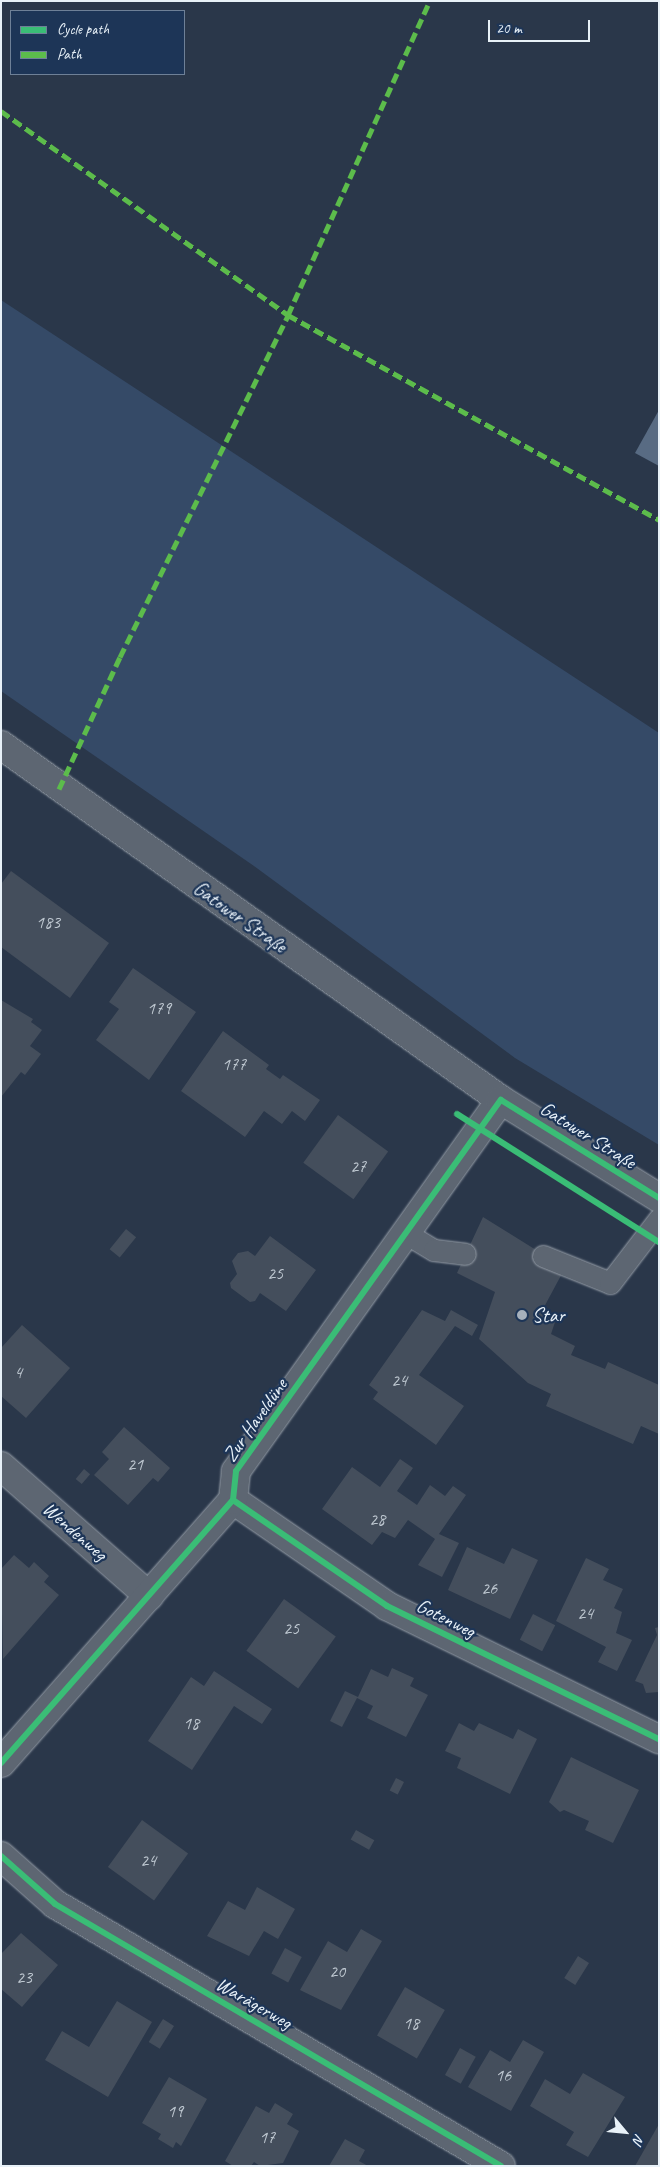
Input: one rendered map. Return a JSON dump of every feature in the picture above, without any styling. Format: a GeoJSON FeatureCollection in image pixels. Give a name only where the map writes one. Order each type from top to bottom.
{"type":"FeatureCollection","features":[{"type":"Feature","properties":{"kind":"street","name":"Gatower Straße"},"geometry":{"type":"LineString","coordinates":[[1,745],[501,1100],[659,1198]]}},
{"type":"Feature","properties":{"kind":"street","name":"Zur Haveldüne"},"geometry":{"type":"LineString","coordinates":[[233,1500],[236,1471],[501,1100]]}},
{"type":"Feature","properties":{"kind":"street","name":"Wendenweg"},"geometry":{"type":"LineString","coordinates":[[1,1466],[149,1596]]}},
{"type":"Feature","properties":{"kind":"street"},"geometry":{"type":"LineString","coordinates":[[1,1764],[233,1500]]}},
{"type":"Feature","properties":{"kind":"street","name":"Gotenweg"},"geometry":{"type":"LineString","coordinates":[[233,1500],[387,1606],[659,1739]]}},
{"type":"Feature","properties":{"kind":"street","name":"Warägerweg"},"geometry":{"type":"LineString","coordinates":[[1,1856],[55,1904],[501,2166]]}},
{"type":"Feature","properties":{"kind":"lane"},"geometry":{"type":"LineString","coordinates":[[544,1256],[610,1284],[659,1219]]}},
{"type":"Feature","properties":{"kind":"lane"},"geometry":{"type":"LineString","coordinates":[[407,1234],[434,1250],[465,1254]]}},
{"type":"Feature","properties":{"kind":"shaded area"},"geometry":{"type":"Polygon","coordinates":[[[1,300],[659,733],[659,1145],[515,1058],[254,866],[1,691],[1,300]]]}},
{"type":"Feature","properties":{"kind":"shaded area"},"geometry":{"type":"Polygon","coordinates":[[[659,410],[659,466],[635,453],[659,410]]]}},
{"type":"Feature","properties":{"kind":"building"},"geometry":{"type":"Polygon","coordinates":[[[11,871],[109,943],[70,998],[1,947],[1,884],[11,871]]]}},
{"type":"Feature","properties":{"kind":"building"},"geometry":{"type":"Polygon","coordinates":[[[133,968],[196,1012],[149,1080],[96,1040],[119,1009],[109,1002],[133,968]]]}},
{"type":"Feature","properties":{"kind":"building"},"geometry":{"type":"Polygon","coordinates":[[[1,1000],[33,1019],[31,1022],[42,1030],[30,1046],[41,1054],[25,1075],[21,1072],[1,1097],[1,1000]]]}},
{"type":"Feature","properties":{"kind":"building"},"geometry":{"type":"Polygon","coordinates":[[[223,1031],[269,1065],[266,1069],[280,1079],[283,1075],[320,1100],[305,1121],[292,1111],[282,1124],[264,1111],[245,1137],[181,1091],[223,1031]]]}},
{"type":"Feature","properties":{"kind":"building"},"geometry":{"type":"Polygon","coordinates":[[[338,1115],[388,1151],[353,1199],[303,1163],[338,1115]]]}},
{"type":"Feature","properties":{"kind":"building"},"geometry":{"type":"Polygon","coordinates":[[[483,1217],[565,1268],[543,1309],[553,1314],[556,1319],[551,1334],[575,1346],[571,1355],[605,1369],[608,1362],[659,1385],[659,1434],[641,1426],[633,1444],[546,1406],[551,1394],[528,1383],[479,1339],[495,1292],[457,1273],[483,1217]]]}},
{"type":"Feature","properties":{"kind":"building"},"geometry":{"type":"Polygon","coordinates":[[[126,1229],[136,1237],[120,1257],[110,1249],[126,1229]]]}},
{"type":"Feature","properties":{"kind":"building"},"geometry":{"type":"Polygon","coordinates":[[[270,1236],[316,1270],[286,1311],[260,1293],[255,1301],[250,1302],[231,1288],[230,1283],[237,1274],[232,1261],[238,1253],[248,1251],[255,1256],[270,1236]]]}},
{"type":"Feature","properties":{"kind":"building"},"geometry":{"type":"Polygon","coordinates":[[[422,1310],[445,1321],[451,1310],[478,1325],[472,1336],[455,1326],[419,1375],[464,1406],[436,1445],[373,1399],[378,1392],[369,1385],[422,1310]]]}},
{"type":"Feature","properties":{"kind":"building"},"geometry":{"type":"Polygon","coordinates":[[[22,1325],[70,1368],[26,1418],[1,1396],[1,1348],[22,1325]]]}},
{"type":"Feature","properties":{"kind":"building"},"geometry":{"type":"Polygon","coordinates":[[[124,1427],[170,1468],[158,1482],[153,1478],[128,1505],[94,1475],[109,1459],[102,1452],[124,1427]]]}},
{"type":"Feature","properties":{"kind":"building"},"geometry":{"type":"Polygon","coordinates":[[[400,1459],[413,1468],[397,1491],[417,1505],[430,1485],[445,1496],[453,1486],[466,1495],[439,1534],[459,1543],[442,1577],[418,1565],[435,1539],[408,1520],[395,1538],[382,1532],[372,1545],[322,1509],[352,1467],[380,1487],[400,1459]]]}},
{"type":"Feature","properties":{"kind":"building"},"geometry":{"type":"Polygon","coordinates":[[[84,1469],[90,1474],[82,1484],[76,1479],[84,1469]]]}},
{"type":"Feature","properties":{"kind":"building"},"geometry":{"type":"Polygon","coordinates":[[[467,1547],[504,1564],[512,1548],[538,1560],[510,1619],[448,1590],[467,1547]]]}},
{"type":"Feature","properties":{"kind":"building"},"geometry":{"type":"Polygon","coordinates":[[[14,1555],[29,1568],[34,1562],[49,1576],[44,1582],[59,1595],[3,1659],[1,1569],[14,1555]]]}},
{"type":"Feature","properties":{"kind":"building"},"geometry":{"type":"Polygon","coordinates":[[[586,1558],[609,1569],[603,1580],[623,1589],[614,1608],[622,1612],[616,1633],[632,1640],[617,1671],[598,1662],[606,1647],[556,1621],[586,1558]]]}},
{"type":"Feature","properties":{"kind":"building"},"geometry":{"type":"Polygon","coordinates":[[[284,1599],[336,1637],[298,1688],[246,1651],[284,1599]]]}},
{"type":"Feature","properties":{"kind":"building"},"geometry":{"type":"Polygon","coordinates":[[[533,1614],[555,1625],[542,1651],[520,1640],[533,1614]]]}},
{"type":"Feature","properties":{"kind":"building"},"geometry":{"type":"Polygon","coordinates":[[[659,1627],[659,1692],[646,1693],[643,1684],[635,1681],[657,1635],[655,1628],[659,1627]]]}},
{"type":"Feature","properties":{"kind":"building"},"geometry":{"type":"Polygon","coordinates":[[[392,1668],[414,1678],[410,1686],[428,1695],[406,1737],[367,1718],[373,1706],[357,1698],[342,1727],[330,1721],[345,1691],[358,1697],[371,1669],[388,1677],[392,1668]]]}},
{"type":"Feature","properties":{"kind":"building"},"geometry":{"type":"Polygon","coordinates":[[[214,1671],[272,1709],[262,1724],[234,1706],[192,1770],[148,1741],[191,1677],[204,1686],[214,1671]]]}},
{"type":"Feature","properties":{"kind":"building"},"geometry":{"type":"Polygon","coordinates":[[[459,1723],[474,1731],[479,1723],[513,1739],[518,1729],[537,1739],[510,1794],[457,1768],[461,1758],[445,1751],[459,1723]]]}},
{"type":"Feature","properties":{"kind":"building"},"geometry":{"type":"Polygon","coordinates":[[[571,1757],[639,1790],[613,1843],[585,1830],[589,1821],[564,1810],[560,1812],[549,1802],[571,1757]]]}},
{"type":"Feature","properties":{"kind":"building"},"geometry":{"type":"Polygon","coordinates":[[[396,1778],[404,1782],[398,1795],[390,1790],[396,1778]]]}},
{"type":"Feature","properties":{"kind":"building"},"geometry":{"type":"Polygon","coordinates":[[[142,1820],[188,1854],[154,1900],[108,1867],[142,1820]]]}},
{"type":"Feature","properties":{"kind":"building"},"geometry":{"type":"Polygon","coordinates":[[[356,1830],[374,1840],[369,1850],[351,1840],[356,1830]]]}},
{"type":"Feature","properties":{"kind":"building"},"geometry":{"type":"Polygon","coordinates":[[[257,1887],[295,1909],[278,1939],[264,1931],[249,1956],[207,1936],[228,1901],[245,1910],[257,1887]]]}},
{"type":"Feature","properties":{"kind":"building"},"geometry":{"type":"Polygon","coordinates":[[[361,1929],[382,1941],[341,2010],[300,1990],[328,1941],[347,1952],[361,1929]]]}},
{"type":"Feature","properties":{"kind":"building"},"geometry":{"type":"Polygon","coordinates":[[[21,1933],[58,1965],[22,2007],[1,1989],[1,1954],[21,1933]]]}},
{"type":"Feature","properties":{"kind":"building"},"geometry":{"type":"Polygon","coordinates":[[[285,1948],[302,1957],[288,1983],[271,1974],[285,1948]]]}},
{"type":"Feature","properties":{"kind":"building"},"geometry":{"type":"Polygon","coordinates":[[[578,1956],[589,1963],[575,1985],[564,1978],[578,1956]]]}},
{"type":"Feature","properties":{"kind":"building"},"geometry":{"type":"Polygon","coordinates":[[[405,1987],[445,2010],[417,2058],[377,2035],[405,1987]]]}},
{"type":"Feature","properties":{"kind":"building"},"geometry":{"type":"Polygon","coordinates":[[[117,2001],[152,2022],[108,2097],[45,2060],[62,2031],[89,2047],[117,2001]]]}},
{"type":"Feature","properties":{"kind":"building"},"geometry":{"type":"Polygon","coordinates":[[[163,2019],[174,2026],[160,2049],[149,2042],[163,2019]]]}},
{"type":"Feature","properties":{"kind":"building"},"geometry":{"type":"Polygon","coordinates":[[[523,2040],[544,2052],[511,2111],[468,2087],[490,2050],[510,2062],[523,2040]]]}},
{"type":"Feature","properties":{"kind":"building"},"geometry":{"type":"Polygon","coordinates":[[[460,2048],[476,2057],[461,2084],[445,2075],[460,2048]]]}},
{"type":"Feature","properties":{"kind":"building"},"geometry":{"type":"Polygon","coordinates":[[[583,2073],[625,2097],[588,2157],[566,2145],[574,2132],[530,2106],[545,2079],[570,2094],[583,2073]]]}},
{"type":"Feature","properties":{"kind":"building"},"geometry":{"type":"Polygon","coordinates":[[[169,2077],[207,2099],[181,2146],[176,2142],[173,2148],[158,2139],[161,2134],[142,2123],[169,2077]]]}},
{"type":"Feature","properties":{"kind":"building"},"geometry":{"type":"Polygon","coordinates":[[[275,2103],[293,2114],[287,2124],[299,2131],[283,2163],[260,2166],[254,2162],[251,2166],[233,2166],[225,2161],[256,2106],[269,2113],[275,2103]]]}},
{"type":"Feature","properties":{"kind":"building"},"geometry":{"type":"Polygon","coordinates":[[[659,2124],[659,2166],[635,2166],[659,2124]]]}},
{"type":"Feature","properties":{"kind":"building"},"geometry":{"type":"Polygon","coordinates":[[[345,2139],[365,2150],[359,2161],[368,2166],[329,2166],[345,2139]]]}},
{"type":"Feature","properties":{"kind":"marked path"},"geometry":{"type":"LineString","coordinates":[[59,789],[120,657],[288,315],[430,1]]}},
{"type":"Feature","properties":{"kind":"marked path"},"geometry":{"type":"LineString","coordinates":[[1,111],[288,315],[659,520]]}},
{"type":"Feature","properties":{"kind":"cycle path"},"geometry":{"type":"LineString","coordinates":[[1,1763],[233,1500],[236,1471],[501,1100],[659,1198]]}},
{"type":"Feature","properties":{"kind":"cycle path"},"geometry":{"type":"LineString","coordinates":[[457,1114],[659,1242]]}},
{"type":"Feature","properties":{"kind":"cycle path"},"geometry":{"type":"LineString","coordinates":[[233,1500],[387,1606],[659,1739]]}},
{"type":"Feature","properties":{"kind":"cycle path"},"geometry":{"type":"LineString","coordinates":[[1,1856],[55,1904],[501,2166]]}},
{"type":"Feature","properties":{"kind":"place","name":"Star"},"geometry":{"type":"Point","coordinates":[522,1315]}}]}
